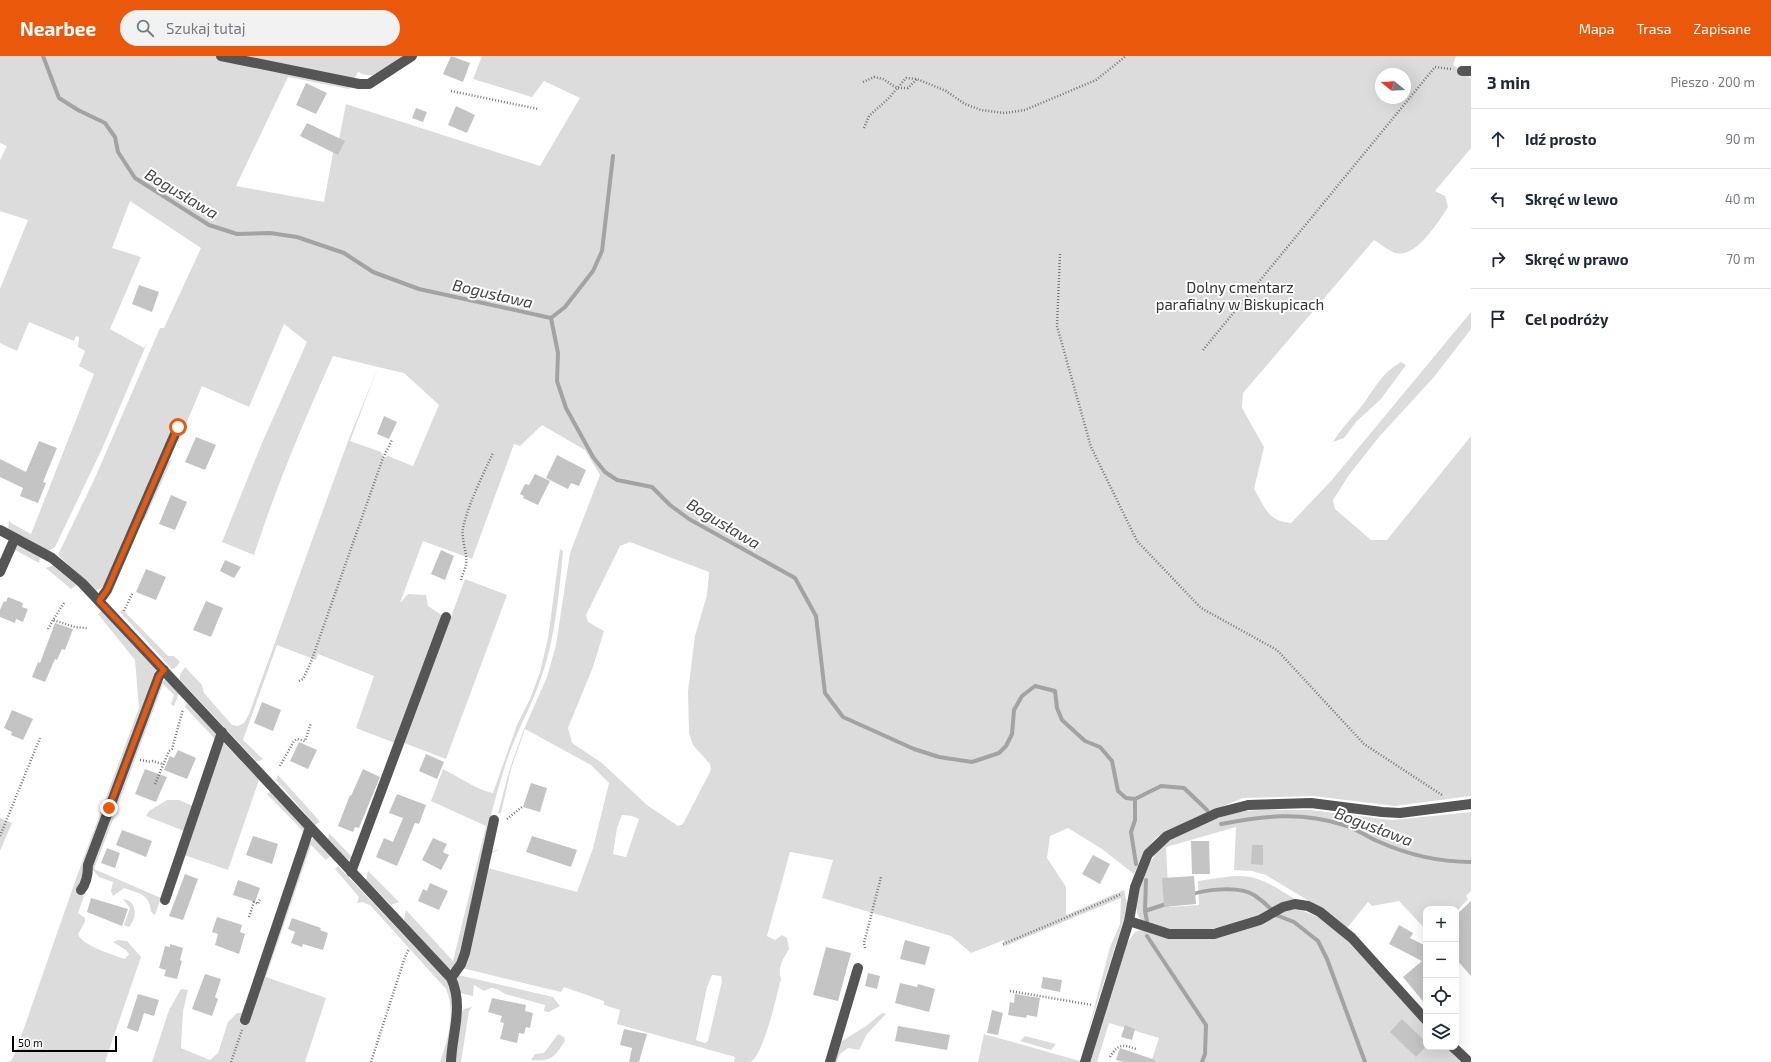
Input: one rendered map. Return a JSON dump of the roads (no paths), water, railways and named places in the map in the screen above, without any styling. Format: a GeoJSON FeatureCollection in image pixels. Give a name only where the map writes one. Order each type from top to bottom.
{"type":"FeatureCollection","features":[{"type":"Feature","properties":{"kind":"street"},"geometry":{"type":"LineString","coordinates":[[221,56],[359,84],[369,84],[412,56]]}},
{"type":"Feature","properties":{"kind":"street"},"geometry":{"type":"LineString","coordinates":[[99,601],[107,590],[178,427]]}},
{"type":"Feature","properties":{"kind":"street"},"geometry":{"type":"LineString","coordinates":[[0,530],[52,558],[82,583],[451,978],[458,1000],[451,1062]]}},
{"type":"Feature","properties":{"kind":"street"},"geometry":{"type":"LineString","coordinates":[[0,572],[15,538]]}},
{"type":"Feature","properties":{"kind":"street"},"geometry":{"type":"LineString","coordinates":[[351,872],[446,617]]}},
{"type":"Feature","properties":{"kind":"street"},"geometry":{"type":"LineString","coordinates":[[81,890],[84,887],[88,874],[88,865],[159,676],[164,670]]}},
{"type":"Feature","properties":{"kind":"street"},"geometry":{"type":"LineString","coordinates":[[166,900],[222,732]]}},
{"type":"Feature","properties":{"kind":"street"},"geometry":{"type":"LineString","coordinates":[[1085,1062],[1129,921],[1135,887],[1148,854],[1167,836],[1217,813],[1248,805],[1311,803],[1400,813],[1471,804]]}},
{"type":"Feature","properties":{"kind":"street"},"geometry":{"type":"LineString","coordinates":[[451,978],[461,964],[465,953],[494,820]]}},
{"type":"Feature","properties":{"kind":"street"},"geometry":{"type":"LineString","coordinates":[[245,1020],[310,827]]}},
{"type":"Feature","properties":{"kind":"street"},"geometry":{"type":"LineString","coordinates":[[1129,921],[1170,934],[1214,934],[1260,920],[1283,907],[1295,904],[1308,906],[1320,912],[1352,938],[1423,1017]]}},
{"type":"Feature","properties":{"kind":"street"},"geometry":{"type":"LineString","coordinates":[[830,1062],[858,968]]}},
{"type":"Feature","properties":{"kind":"street"},"geometry":{"type":"LineString","coordinates":[[1457,1050],[1469,1062]]}},
{"type":"Feature","properties":{"kind":"waterway","name":"Bogusława"},"geometry":{"type":"LineString","coordinates":[[43,56],[59,98],[78,110],[105,123],[115,137],[118,152],[135,178],[209,225],[237,234],[270,233],[297,237],[344,253],[373,272],[419,289],[551,318],[558,353],[557,381],[566,408],[593,457],[605,472],[617,480],[652,487],[670,505],[689,519],[795,578],[816,616],[825,693],[843,717],[914,749],[939,757],[972,762],[999,753],[1006,746],[1012,734],[1014,710],[1022,696],[1035,686],[1055,691],[1057,708],[1062,720],[1085,741],[1100,747],[1112,761],[1118,791],[1126,798],[1135,799],[1161,786],[1184,788],[1207,810]]}},
{"type":"Feature","properties":{"kind":"waterway"},"geometry":{"type":"LineString","coordinates":[[551,318],[565,307],[593,271],[602,251],[613,156]]}},
{"type":"Feature","properties":{"kind":"waterway"},"geometry":{"type":"LineString","coordinates":[[1135,799],[1135,820],[1131,832],[1136,864]]}},
{"type":"Feature","properties":{"kind":"waterway","name":"Bogusława"},"geometry":{"type":"LineString","coordinates":[[1221,824],[1282,816],[1312,818],[1348,826],[1377,841],[1399,850],[1435,859],[1471,862]]}},
{"type":"Feature","properties":{"kind":"waterway"},"geometry":{"type":"LineString","coordinates":[[1146,880],[1145,911],[1147,921]]}},
{"type":"Feature","properties":{"kind":"waterway"},"geometry":{"type":"LineString","coordinates":[[1190,895],[1205,891],[1223,889],[1240,890],[1254,895],[1271,909]]}},
{"type":"Feature","properties":{"kind":"waterway"},"geometry":{"type":"LineString","coordinates":[[1145,911],[1169,903]]}},
{"type":"Feature","properties":{"kind":"waterway"},"geometry":{"type":"LineString","coordinates":[[1276,915],[1294,922],[1318,941],[1327,959],[1365,1062]]}},
{"type":"Feature","properties":{"kind":"waterway"},"geometry":{"type":"LineString","coordinates":[[1147,936],[1206,1025],[1205,1054],[1202,1062]]}},
{"type":"Feature","properties":{"kind":"park label","name":"Dolny cmentarz parafialny w Biskupicach"},"geometry":{"type":"Point","coordinates":[1240,296]}}]}
